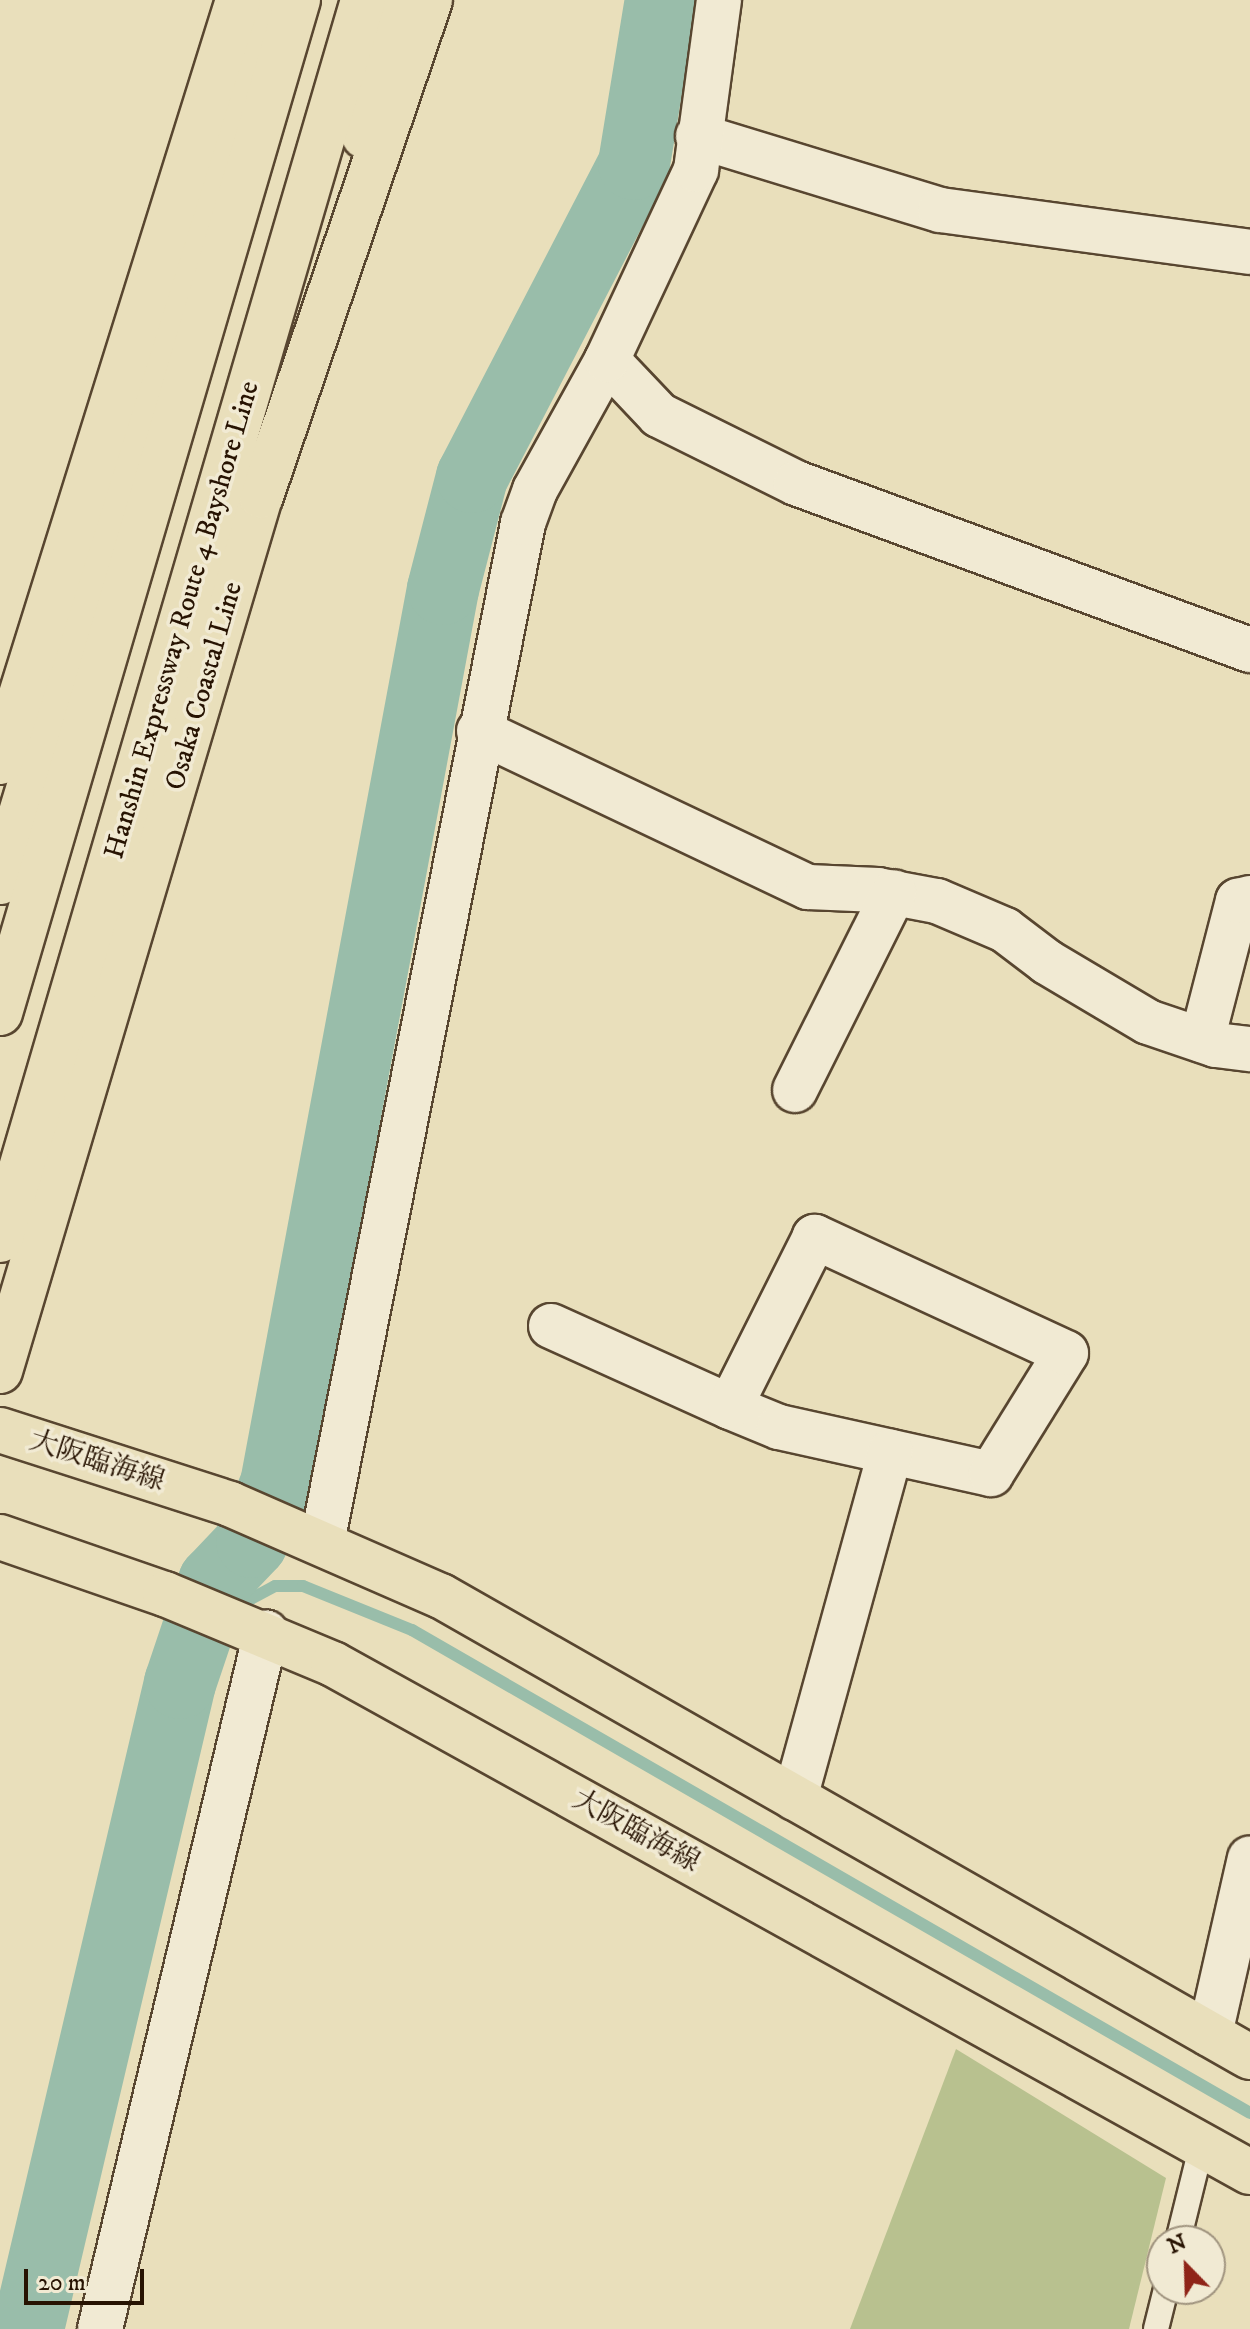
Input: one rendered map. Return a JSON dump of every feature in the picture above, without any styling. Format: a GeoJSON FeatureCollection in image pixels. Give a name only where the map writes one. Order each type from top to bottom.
{"type":"FeatureCollection","features":[{"type":"Feature","properties":{"kind":"main road"},"geometry":{"type":"LineString","coordinates":[[0,762],[238,0]]}},
{"type":"Feature","properties":{"kind":"main road"},"geometry":{"type":"LineString","coordinates":[[0,882],[268,0]]}},
{"type":"Feature","properties":{"kind":"main road"},"geometry":{"type":"LineString","coordinates":[[0,1013],[298,0]]}},
{"type":"Feature","properties":{"kind":"main road","name":"Hanshin Expressway Route 4 Bayshore Line"},"geometry":{"type":"LineString","coordinates":[[0,1240],[363,0]]}},
{"type":"Feature","properties":{"kind":"main road","name":"Osaka Coastal Line"},"geometry":{"type":"LineString","coordinates":[[0,1371],[261,496],[403,0]]}},
{"type":"Feature","properties":{"kind":"main road"},"geometry":{"type":"LineString","coordinates":[[261,496],[430,0]]}},
{"type":"Feature","properties":{"kind":"main road","name":"大阪臨海線"},"geometry":{"type":"LineString","coordinates":[[0,1430],[230,1504],[441,1596],[1250,2057]]}},
{"type":"Feature","properties":{"kind":"main road","name":"大阪臨海線"},"geometry":{"type":"LineString","coordinates":[[0,1537],[165,1594],[333,1664],[1250,2172]]}},
{"type":"Feature","properties":{"kind":"street"},"geometry":{"type":"LineString","coordinates":[[308,1537],[523,523],[535,490],[607,360],[696,170],[698,136],[719,0]]}},
{"type":"Feature","properties":{"kind":"street"},"geometry":{"type":"LineString","coordinates":[[698,136],[940,210],[1250,252]]}},
{"type":"Feature","properties":{"kind":"street"},"geometry":{"type":"LineString","coordinates":[[607,360],[659,415],[796,483],[1250,650]]}},
{"type":"Feature","properties":{"kind":"street"},"geometry":{"type":"LineString","coordinates":[[479,731],[808,887],[894,892],[937,901],[1005,930],[1047,962],[1148,1022],[1202,1040],[1250,1049]]}},
{"type":"Feature","properties":{"kind":"street"},"geometry":{"type":"LineString","coordinates":[[795,1090],[894,892]]}},
{"type":"Feature","properties":{"kind":"street"},"geometry":{"type":"LineString","coordinates":[[1202,1040],[1238,901],[1250,898]]}},
{"type":"Feature","properties":{"kind":"street"},"geometry":{"type":"LineString","coordinates":[[551,1326],[730,1407],[779,1427],[991,1474],[1066,1353],[815,1237],[730,1407]]}},
{"type":"Feature","properties":{"kind":"street"},"geometry":{"type":"LineString","coordinates":[[795,1798],[890,1452]]}},
{"type":"Feature","properties":{"kind":"street"},"geometry":{"type":"LineString","coordinates":[[100,2329],[256,1630]]}},
{"type":"Feature","properties":{"kind":"street"},"geometry":{"type":"LineString","coordinates":[[1210,2034],[1250,1858]]}},
{"type":"Feature","properties":{"kind":"lane"},"geometry":{"type":"LineString","coordinates":[[1182,2225],[1202,2144]]}},
{"type":"Feature","properties":{"kind":"lane"},"geometry":{"type":"LineString","coordinates":[[1156,2329],[1162,2305]]}},
{"type":"Feature","properties":{"kind":"green space"},"geometry":{"type":"Polygon","coordinates":[[[956,2049],[1166,2178],[1154,2225],[1146,2225],[1146,2260],[1129,2329],[850,2329],[956,2049]]]}},
{"type":"Feature","properties":{"kind":"waterway"},"geometry":{"type":"LineString","coordinates":[[28,2329],[180,1683],[214,1582],[252,1542],[276,1484],[443,589],[472,477],[634,164],[661,0]]}},
{"type":"Feature","properties":{"kind":"waterway"},"geometry":{"type":"LineString","coordinates":[[230,1610],[275,1586],[303,1586],[412,1630],[1250,2113]]}},
{"type":"Feature","properties":{"kind":"waterway"},"geometry":{"type":"LineString","coordinates":[[180,1683],[219,1625]]}}]}
